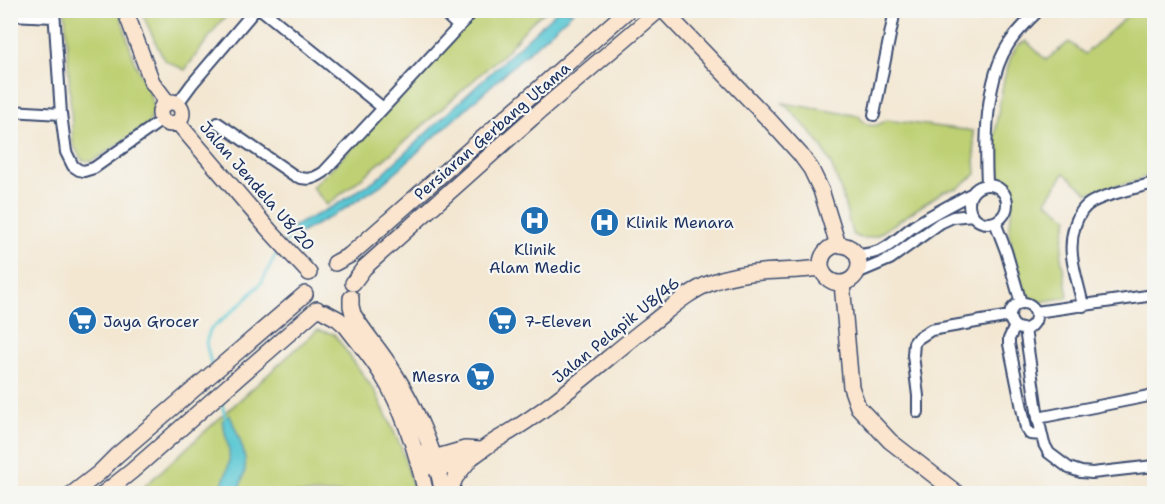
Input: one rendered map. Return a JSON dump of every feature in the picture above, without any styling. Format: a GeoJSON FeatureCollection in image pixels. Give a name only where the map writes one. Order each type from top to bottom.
{"type":"FeatureCollection","features":[{"type":"Feature","properties":{"kind":"street"},"geometry":{"type":"LineString","coordinates":[[125,10],[152,82],[172,103]]}},
{"type":"Feature","properties":{"kind":"street"},"geometry":{"type":"LineString","coordinates":[[10,15],[54,14],[66,152],[73,166],[84,171],[94,168],[170,121],[160,110],[161,107],[172,103],[192,84],[255,10]]}},
{"type":"Feature","properties":{"kind":"street"},"geometry":{"type":"LineString","coordinates":[[262,10],[383,108]]}},
{"type":"Feature","properties":{"kind":"street"},"geometry":{"type":"LineString","coordinates":[[441,10],[459,27]]}},
{"type":"Feature","properties":{"kind":"street"},"geometry":{"type":"LineString","coordinates":[[218,123],[287,172],[301,179],[310,180],[324,172],[474,10]]}},
{"type":"Feature","properties":{"kind":"street","name":"Persiaran Gerbang Utama"},"geometry":{"type":"LineString","coordinates":[[335,264],[350,255],[628,10]]}},
{"type":"Feature","properties":{"kind":"street"},"geometry":{"type":"LineString","coordinates":[[661,10],[800,154],[811,169],[821,190],[838,245]]}},
{"type":"Feature","properties":{"kind":"street","name":"Persiaran Gerbang Utama"},"geometry":{"type":"LineString","coordinates":[[353,282],[363,268],[532,118],[661,10]]}},
{"type":"Feature","properties":{"kind":"street"},"geometry":{"type":"LineString","coordinates":[[874,115],[895,10]]}},
{"type":"Feature","properties":{"kind":"street"},"geometry":{"type":"LineString","coordinates":[[987,184],[988,111],[999,60],[1033,12]]}},
{"type":"Feature","properties":{"kind":"street"},"geometry":{"type":"LineString","coordinates":[[10,111],[61,114]]}},
{"type":"Feature","properties":{"kind":"street","name":"Jalan Jendela U8/20"},"geometry":{"type":"LineString","coordinates":[[170,121],[309,273]]}},
{"type":"Feature","properties":{"kind":"street"},"geometry":{"type":"LineString","coordinates":[[1083,306],[1072,255],[1073,236],[1081,212],[1091,202],[1101,198],[1155,183]]}},
{"type":"Feature","properties":{"kind":"street"},"geometry":{"type":"LineString","coordinates":[[856,255],[872,254],[882,250],[922,221],[971,194],[978,187],[987,184],[999,188],[1006,198],[1007,206],[1004,214],[994,222],[981,221],[973,215],[969,207],[971,194]]}},
{"type":"Feature","properties":{"kind":"street"},"geometry":{"type":"LineString","coordinates":[[857,273],[859,262],[849,248],[838,245],[825,253],[822,258],[823,273],[831,281],[842,283],[851,280],[857,273],[890,259],[939,223],[953,217],[973,215]]}},
{"type":"Feature","properties":{"kind":"street"},"geometry":{"type":"LineString","coordinates":[[994,222],[1006,250],[1021,303]]}},
{"type":"Feature","properties":{"kind":"street"},"geometry":{"type":"LineString","coordinates":[[103,494],[232,382],[321,311],[333,312],[347,305],[354,291],[353,282],[347,270],[328,263],[321,264],[309,273],[304,286],[305,294],[308,300],[321,311],[338,319],[346,326],[382,375],[403,416],[415,450],[425,491]]}},
{"type":"Feature","properties":{"kind":"street","name":"Jalan Pelapik U8/46"},"geometry":{"type":"LineString","coordinates":[[434,464],[472,452],[526,423],[699,288],[727,276],[821,268]]}},
{"type":"Feature","properties":{"kind":"street"},"geometry":{"type":"LineString","coordinates":[[842,283],[851,387],[858,407],[890,441],[958,494]]}},
{"type":"Feature","properties":{"kind":"street"},"geometry":{"type":"LineString","coordinates":[[72,494],[305,294]]}},
{"type":"Feature","properties":{"kind":"street"},"geometry":{"type":"LineString","coordinates":[[1036,312],[1155,295]]}},
{"type":"Feature","properties":{"kind":"street"},"geometry":{"type":"LineString","coordinates":[[351,298],[353,314],[393,371],[425,433],[443,494]]}},
{"type":"Feature","properties":{"kind":"street"},"geometry":{"type":"LineString","coordinates":[[918,412],[913,355],[914,343],[917,339],[931,330],[1017,324],[1033,324],[1036,312],[1030,305],[1021,303],[1013,308],[1017,324],[1044,444],[1049,453],[1077,471],[1092,473],[1155,466]]}},
{"type":"Feature","properties":{"kind":"street"},"geometry":{"type":"LineString","coordinates":[[1017,324],[1009,339],[1009,344],[1026,428],[1030,434],[1042,435]]}},
{"type":"Feature","properties":{"kind":"street"},"geometry":{"type":"LineString","coordinates":[[1038,418],[1155,395]]}},
{"type":"Feature","properties":{"kind":"street"},"geometry":{"type":"LineString","coordinates":[[425,433],[442,444],[472,452],[455,478],[449,494]]}},
{"type":"Feature","properties":{"kind":"street"},"geometry":{"type":"LineString","coordinates":[[415,450],[434,464]]}},
{"type":"Feature","properties":{"kind":"street"},"geometry":{"type":"LineString","coordinates":[[425,491],[434,464]]}},
{"type":"Feature","properties":{"kind":"green space"},"geometry":{"type":"Polygon","coordinates":[[[65,11],[119,11],[135,63],[154,108],[149,124],[93,161],[82,160],[73,144],[65,11]]]}},
{"type":"Feature","properties":{"kind":"green space"},"geometry":{"type":"Polygon","coordinates":[[[141,11],[233,11],[221,21],[185,70],[164,60],[141,11]]]}},
{"type":"Feature","properties":{"kind":"green space"},"geometry":{"type":"Polygon","coordinates":[[[480,11],[546,11],[533,21],[501,56],[437,113],[327,205],[312,187],[480,11]]]}},
{"type":"Feature","properties":{"kind":"green space"},"geometry":{"type":"Polygon","coordinates":[[[1133,11],[1154,11],[1154,172],[1136,181],[1088,193],[1064,173],[1046,201],[1068,218],[1061,257],[1068,297],[1040,302],[1025,295],[1009,233],[1012,205],[993,152],[1004,79],[1011,57],[1017,46],[1026,41],[1046,60],[1069,42],[1085,54],[1133,11]]]}},
{"type":"Feature","properties":{"kind":"green space"},"geometry":{"type":"Polygon","coordinates":[[[783,103],[859,116],[868,125],[886,120],[973,131],[976,174],[958,188],[944,191],[876,236],[858,237],[852,234],[840,189],[827,156],[812,134],[783,103]]]}},
{"type":"Feature","properties":{"kind":"green space"},"geometry":{"type":"Polygon","coordinates":[[[317,330],[334,334],[376,393],[401,447],[415,493],[136,494],[317,330]]]}},
{"type":"Feature","properties":{"kind":"water"},"geometry":{"type":"Polygon","coordinates":[[[558,10],[574,11],[381,185],[341,211],[297,235],[292,227],[336,205],[378,178],[558,10]]]}},
{"type":"Feature","properties":{"kind":"water"},"geometry":{"type":"Polygon","coordinates":[[[230,415],[242,445],[245,472],[236,493],[218,493],[229,465],[229,450],[222,421],[230,415]]]}},
{"type":"Feature","properties":{"kind":"waterway"},"geometry":{"type":"LineString","coordinates":[[286,242],[297,229]]}},
{"type":"Feature","properties":{"kind":"waterway"},"geometry":{"type":"LineString","coordinates":[[212,368],[206,343],[210,330],[262,282],[280,250]]}},
{"type":"Feature","properties":{"kind":"waterway"},"geometry":{"type":"LineString","coordinates":[[221,400],[226,420]]}},
{"type":"Feature","properties":{"kind":"place","name":"Klinik Alam Medic"},"geometry":{"type":"Point","coordinates":[535,221]}},
{"type":"Feature","properties":{"kind":"place","name":"Klinik Menara"},"geometry":{"type":"Point","coordinates":[605,222]}},
{"type":"Feature","properties":{"kind":"place","name":"Jaya Grocer"},"geometry":{"type":"Point","coordinates":[82,321]}},
{"type":"Feature","properties":{"kind":"place","name":"7-Eleven"},"geometry":{"type":"Point","coordinates":[503,321]}},
{"type":"Feature","properties":{"kind":"place","name":"Mesra"},"geometry":{"type":"Point","coordinates":[481,376]}}]}
